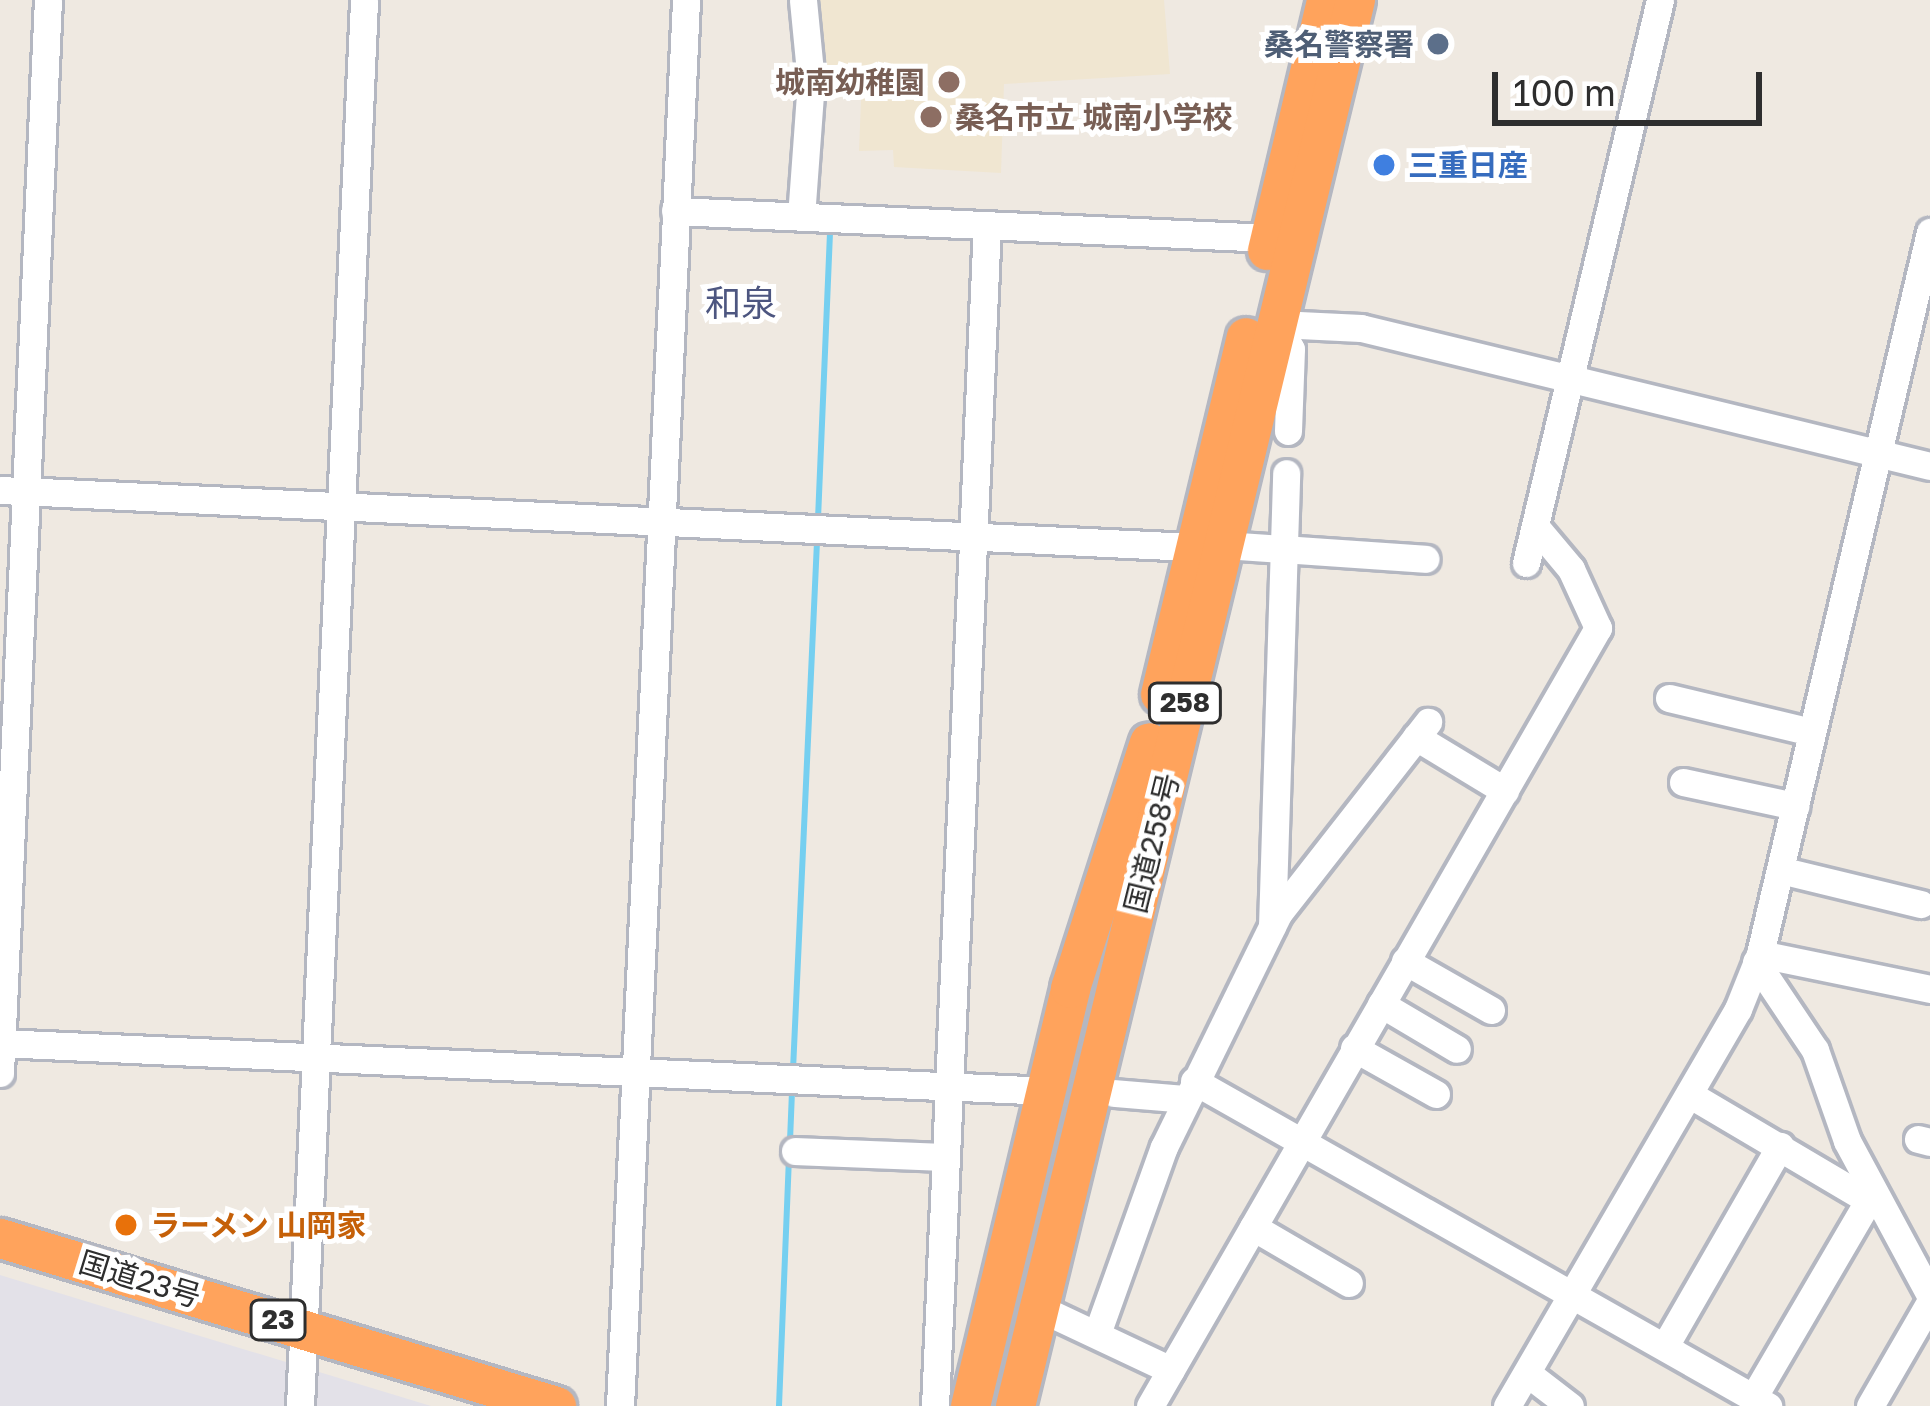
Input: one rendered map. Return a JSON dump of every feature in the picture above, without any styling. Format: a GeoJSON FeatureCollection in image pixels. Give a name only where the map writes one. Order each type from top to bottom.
{"type":"FeatureCollection","features":[{"type":"Feature","properties":{"kind":"highway","name":"国道258号"},"geometry":{"type":"LineString","coordinates":[[1015,1406],[1159,816],[1270,238],[1326,0]]}},
{"type":"Feature","properties":{"kind":"highway","name":"国道258号"},"geometry":{"type":"LineString","coordinates":[[997,1406],[1149,742],[1278,324],[1355,0]]}},
{"type":"Feature","properties":{"kind":"highway","name":"258"},"geometry":{"type":"LineString","coordinates":[[970,1406],[1003,1303],[1047,1091],[1149,742]]}},
{"type":"Feature","properties":{"kind":"highway","name":"258"},"geometry":{"type":"LineString","coordinates":[[1041,1406],[1071,1321],[1147,945],[1159,816]]}},
{"type":"Feature","properties":{"kind":"highway","name":"国道23号"},"geometry":{"type":"LineString","coordinates":[[0,1238],[303,1339],[483,1406]]}},
{"type":"Feature","properties":{"kind":"highway","name":"国道23号"},"geometry":{"type":"LineString","coordinates":[[0,1258],[556,1406]]}},
{"type":"Feature","properties":{"kind":"street"},"geometry":{"type":"LineString","coordinates":[[0,1073],[13,491],[48,0]]}},
{"type":"Feature","properties":{"kind":"street"},"geometry":{"type":"LineString","coordinates":[[300,1406],[364,0]]}},
{"type":"Feature","properties":{"kind":"street"},"geometry":{"type":"LineString","coordinates":[[620,1406],[686,0]]}},
{"type":"Feature","properties":{"kind":"street"},"geometry":{"type":"LineString","coordinates":[[801,218],[811,82],[803,0]]}},
{"type":"Feature","properties":{"kind":"street"},"geometry":{"type":"LineString","coordinates":[[1526,563],[1660,0]]}},
{"type":"Feature","properties":{"kind":"street"},"geometry":{"type":"LineString","coordinates":[[675,211],[1270,238]]}},
{"type":"Feature","properties":{"kind":"street"},"geometry":{"type":"LineString","coordinates":[[934,1406],[987,224]]}},
{"type":"Feature","properties":{"kind":"street"},"geometry":{"type":"LineString","coordinates":[[1507,1406],[1689,1094],[1758,958],[1930,232]]}},
{"type":"Feature","properties":{"kind":"street"},"geometry":{"type":"LineString","coordinates":[[1288,431],[1291,350],[1278,324],[1361,328],[1930,466]]}},
{"type":"Feature","properties":{"kind":"street"},"geometry":{"type":"LineString","coordinates":[[1272,926],[1286,473]]}},
{"type":"Feature","properties":{"kind":"street"},"geometry":{"type":"LineString","coordinates":[[13,491],[1426,559]]}},
{"type":"Feature","properties":{"kind":"street"},"geometry":{"type":"LineString","coordinates":[[1150,1406],[1598,628],[1571,569],[1535,526]]}},
{"type":"Feature","properties":{"kind":"street"},"geometry":{"type":"LineString","coordinates":[[1669,698],[1812,731]]}},
{"type":"Feature","properties":{"kind":"street"},"geometry":{"type":"LineString","coordinates":[[1171,1370],[1071,1321],[1272,926],[1422,730],[1505,790]]}},
{"type":"Feature","properties":{"kind":"street"},"geometry":{"type":"LineString","coordinates":[[1683,782],[1795,806]]}},
{"type":"Feature","properties":{"kind":"street"},"geometry":{"type":"LineString","coordinates":[[1780,870],[1921,904]]}},
{"type":"Feature","properties":{"kind":"street"},"geometry":{"type":"LineString","coordinates":[[1758,958],[1930,989]]}},
{"type":"Feature","properties":{"kind":"street"},"geometry":{"type":"LineString","coordinates":[[1758,958],[1822,1064],[1869,1196],[1930,1298],[1870,1406]]}},
{"type":"Feature","properties":{"kind":"street"},"geometry":{"type":"LineString","coordinates":[[1406,961],[1491,1010]]}},
{"type":"Feature","properties":{"kind":"street"},"geometry":{"type":"LineString","coordinates":[[1381,1004],[1457,1049]]}},
{"type":"Feature","properties":{"kind":"street"},"geometry":{"type":"LineString","coordinates":[[1,1043],[1047,1091]]}},
{"type":"Feature","properties":{"kind":"street"},"geometry":{"type":"LineString","coordinates":[[1354,1048],[1436,1094]]}},
{"type":"Feature","properties":{"kind":"street"},"geometry":{"type":"LineString","coordinates":[[1114,1094],[1190,1090],[1301,1142],[1761,1402],[1869,1196]]}},
{"type":"Feature","properties":{"kind":"street"},"geometry":{"type":"LineString","coordinates":[[1689,1094],[1869,1196]]}},
{"type":"Feature","properties":{"kind":"street"},"geometry":{"type":"LineString","coordinates":[[1665,1346],[1780,1146]]}},
{"type":"Feature","properties":{"kind":"street"},"geometry":{"type":"LineString","coordinates":[[795,1151],[943,1157]]}},
{"type":"Feature","properties":{"kind":"street"},"geometry":{"type":"LineString","coordinates":[[1253,1227],[1349,1283]]}},
{"type":"Feature","properties":{"kind":"street"},"geometry":{"type":"LineString","coordinates":[[1526,1373],[1570,1406]]}},
{"type":"Feature","properties":{"kind":"shaded area","name":"桑名市立 城南小学校"},"geometry":{"type":"Polygon","coordinates":[[[814,0],[1164,0],[1170,74],[1004,84],[1001,173],[894,167],[893,150],[859,151],[862,76],[820,75],[814,0]]]}},
{"type":"Feature","properties":{"kind":"shaded area"},"geometry":{"type":"Polygon","coordinates":[[[0,1275],[144,1319],[431,1406],[0,1406],[0,1275]]]}},
{"type":"Feature","properties":{"kind":"waterway"},"geometry":{"type":"LineString","coordinates":[[818,519],[830,228]]}},
{"type":"Feature","properties":{"kind":"waterway"},"geometry":{"type":"LineString","coordinates":[[793,1070],[817,542]]}},
{"type":"Feature","properties":{"kind":"waterway"},"geometry":{"type":"LineString","coordinates":[[790,1141],[792,1091]]}},
{"type":"Feature","properties":{"kind":"waterway"},"geometry":{"type":"LineString","coordinates":[[779,1406],[789,1154]]}},
{"type":"Feature","properties":{"kind":"place","name":"桑名警察署"},"geometry":{"type":"Point","coordinates":[1438,44]}},
{"type":"Feature","properties":{"kind":"place","name":"城南幼稚園"},"geometry":{"type":"Point","coordinates":[949,82]}},
{"type":"Feature","properties":{"kind":"place","name":"桑名市立 城南小学校"},"geometry":{"type":"Point","coordinates":[931,117]}},
{"type":"Feature","properties":{"kind":"place","name":"三重日産"},"geometry":{"type":"Point","coordinates":[1384,165]}},
{"type":"Feature","properties":{"kind":"place","name":"ラーメン 山岡家"},"geometry":{"type":"Point","coordinates":[126,1225]}},
{"type":"Feature","properties":{"kind":"district","name":"和泉"},"geometry":{"type":"Point","coordinates":[741,303]}}]}
